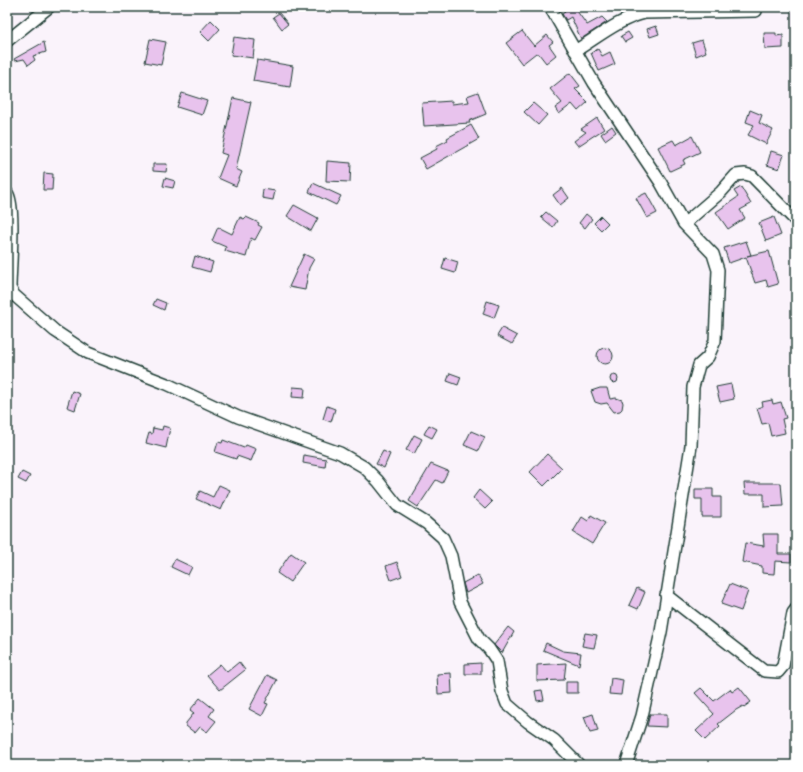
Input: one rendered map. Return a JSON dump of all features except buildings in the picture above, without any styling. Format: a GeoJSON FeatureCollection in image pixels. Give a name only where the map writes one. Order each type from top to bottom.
{"type":"FeatureCollection","features":[{"type":"Feature","properties":{"kind":"street"},"geometry":{"type":"LineString","coordinates":[[7,41],[49,7]]}},
{"type":"Feature","properties":{"kind":"street"},"geometry":{"type":"LineString","coordinates":[[550,7],[594,83],[661,183],[684,224],[713,254],[718,270],[715,341],[708,357],[700,365],[693,387],[691,446],[661,632],[642,716],[626,765]]}},
{"type":"Feature","properties":{"kind":"street"},"geometry":{"type":"LineString","coordinates":[[575,51],[616,24],[632,16],[645,13],[756,11]]}},
{"type":"Feature","properties":{"kind":"street"},"geometry":{"type":"LineString","coordinates":[[684,224],[721,192],[736,175],[745,174],[752,176],[796,221]]}},
{"type":"Feature","properties":{"kind":"street"},"geometry":{"type":"LineString","coordinates":[[7,193],[11,203],[9,293],[56,331],[88,353],[167,384],[238,417],[340,453],[364,468],[378,481],[396,505],[426,523],[443,538],[451,556],[460,602],[479,639],[489,649],[497,661],[502,691],[507,704],[528,722],[554,740],[579,765]]}},
{"type":"Feature","properties":{"kind":"street"},"geometry":{"type":"LineString","coordinates":[[666,595],[764,671],[774,673],[778,672],[783,666],[793,613],[796,609]]}}]}
